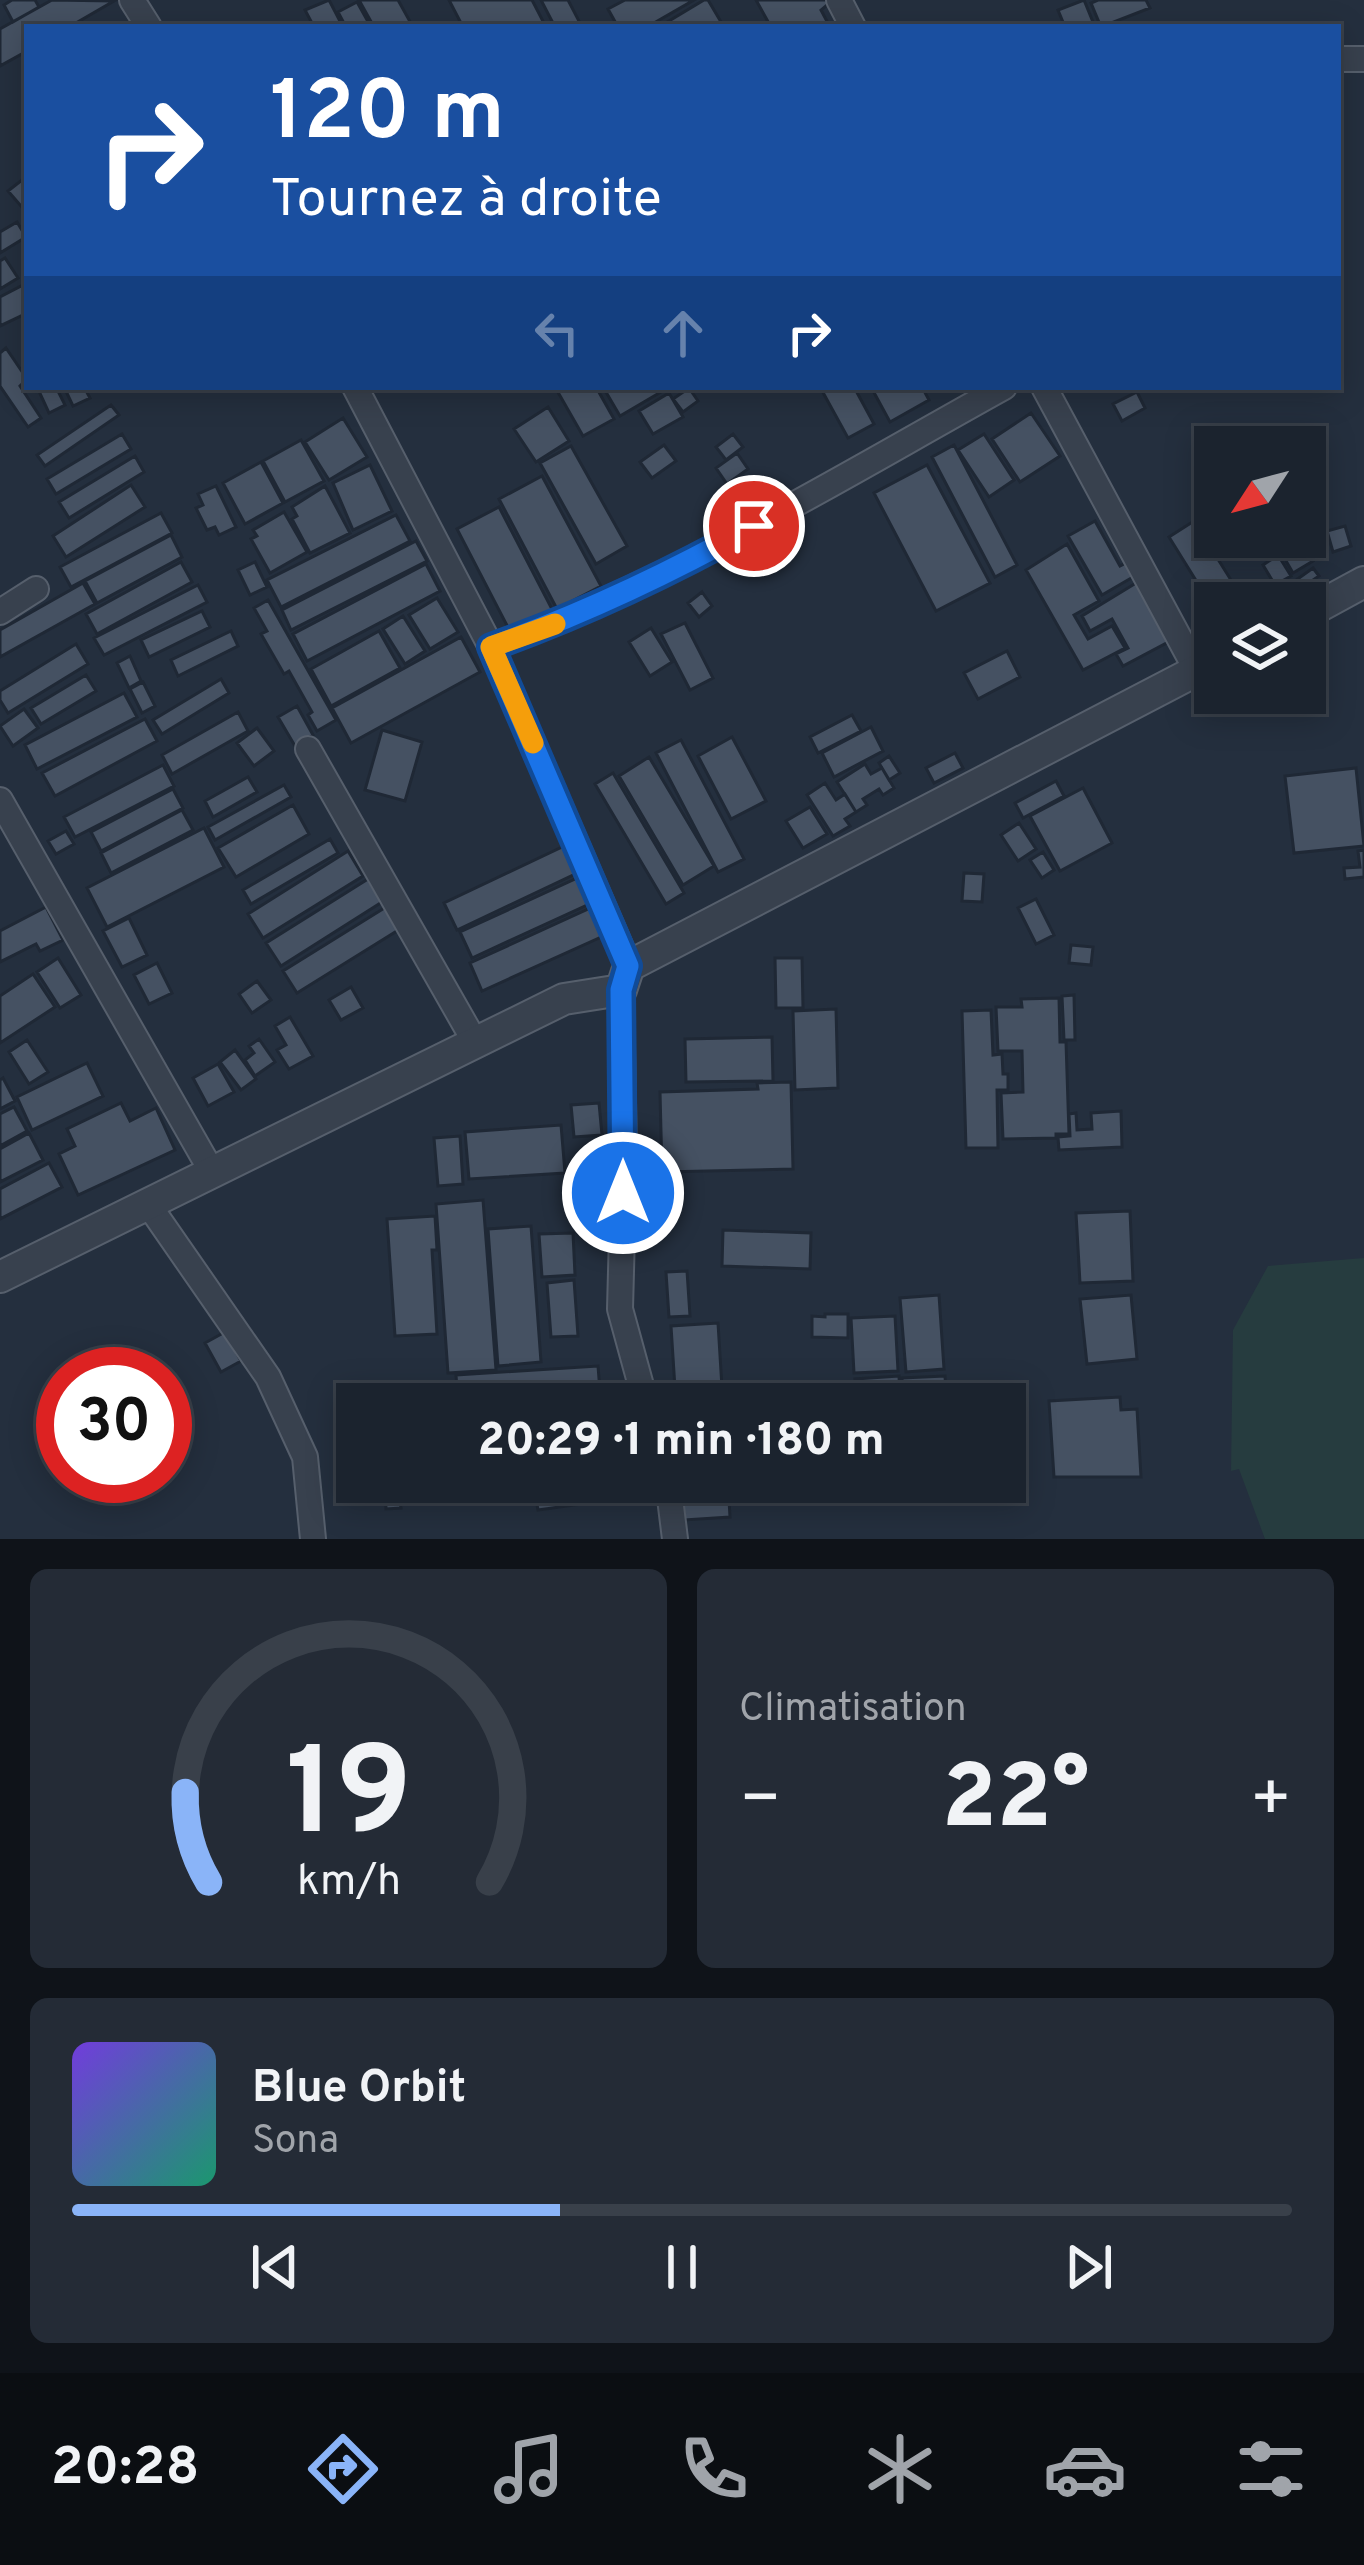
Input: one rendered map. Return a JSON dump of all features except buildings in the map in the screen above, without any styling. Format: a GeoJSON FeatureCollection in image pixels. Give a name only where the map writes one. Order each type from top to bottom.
{"type":"FeatureCollection","features":[{"type":"Feature","properties":{"kind":"street"},"geometry":{"type":"LineString","coordinates":[[357,390],[491,647],[625,978],[620,1309],[640,1383]]}},
{"type":"Feature","properties":{"kind":"street"},"geometry":{"type":"LineString","coordinates":[[491,647],[578,616],[663,576],[999,390]]}},
{"type":"Feature","properties":{"kind":"street"},"geometry":{"type":"LineString","coordinates":[[1047,390],[1194,645]]}},
{"type":"Feature","properties":{"kind":"street"},"geometry":{"type":"LineString","coordinates":[[1326,603],[1364,582]]}},
{"type":"Feature","properties":{"kind":"street"},"geometry":{"type":"LineString","coordinates":[[0,612],[36,590]]}},
{"type":"Feature","properties":{"kind":"street"},"geometry":{"type":"LineString","coordinates":[[0,1277],[564,999],[625,978],[1194,672]]}},
{"type":"Feature","properties":{"kind":"street"},"geometry":{"type":"LineString","coordinates":[[308,749],[475,1042]]}},
{"type":"Feature","properties":{"kind":"street"},"geometry":{"type":"LineString","coordinates":[[0,800],[212,1172]]}},
{"type":"Feature","properties":{"kind":"street"},"geometry":{"type":"LineString","coordinates":[[148,1204],[268,1377],[305,1457],[313,1539]]}},
{"type":"Feature","properties":{"kind":"street"},"geometry":{"type":"LineString","coordinates":[[671,1503],[675,1539]]}},
{"type":"Feature","properties":{"kind":"green space"},"geometry":{"type":"Polygon","coordinates":[[[1364,1258],[1364,1539],[1265,1539],[1239,1469],[1231,1471],[1233,1330],[1268,1266],[1364,1258]]]}},
{"type":"Feature","properties":{"kind":"slow traffic"},"geometry":{"type":"LineString","coordinates":[[533,743],[491,647],[555,624]]}},
{"type":"Feature","properties":{"kind":"route"},"geometry":{"type":"LineString","coordinates":[[623,1193],[621,990],[628,966],[491,647],[578,616],[754,526]]}}]}
